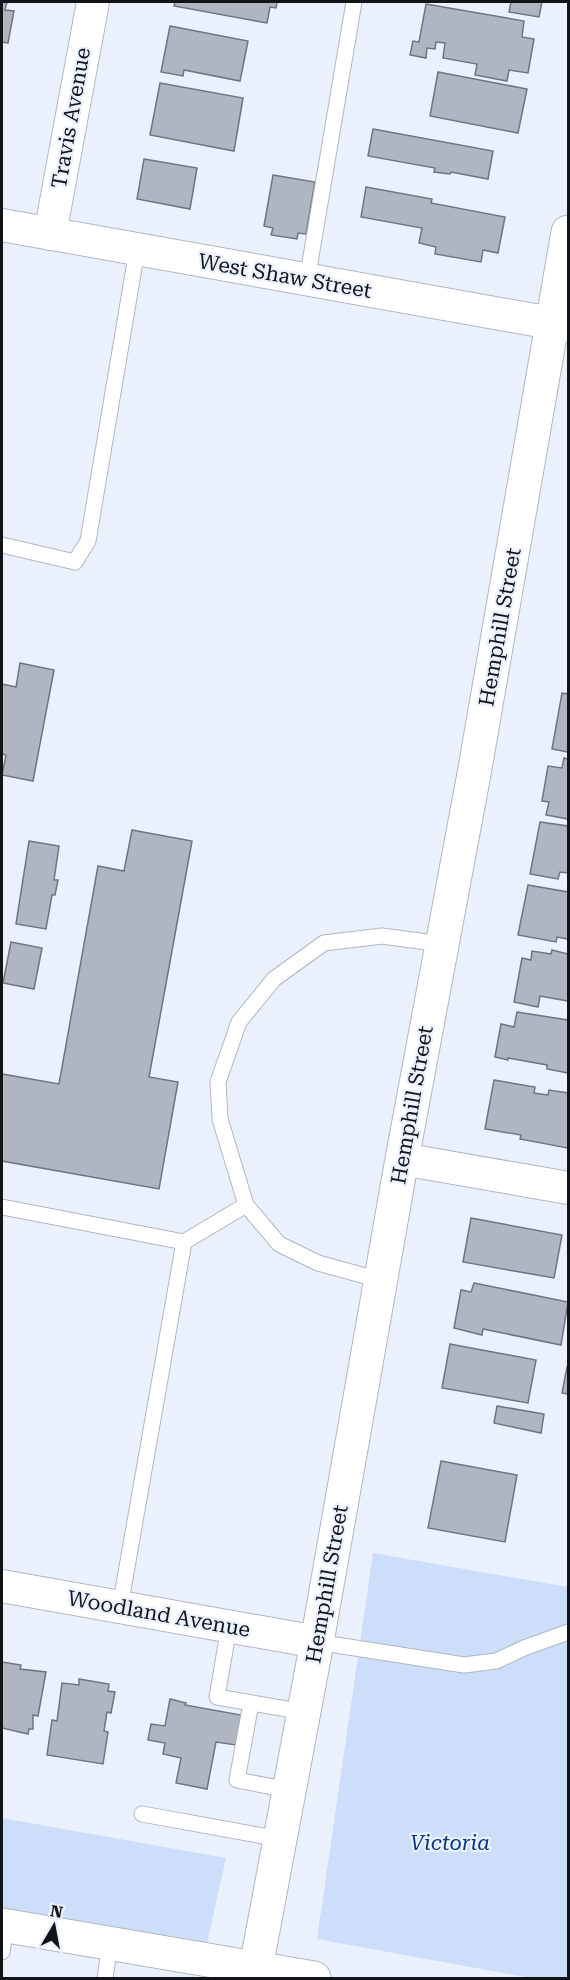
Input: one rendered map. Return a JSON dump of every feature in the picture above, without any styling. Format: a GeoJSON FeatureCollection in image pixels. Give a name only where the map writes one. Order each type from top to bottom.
{"type":"FeatureCollection","features":[{"type":"Feature","properties":{"kind":"main road","name":"Hemphill Street"},"geometry":{"type":"LineString","coordinates":[[255,1974],[317,1642],[402,1159],[561,324],[568,232]]}},
{"type":"Feature","properties":{"kind":"main road"},"geometry":{"type":"LineString","coordinates":[[3,1934],[110,1944],[255,1974],[314,1978]]}},
{"type":"Feature","properties":{"kind":"street","name":"Travis Avenue"},"geometry":{"type":"LineString","coordinates":[[50,234],[93,2]]}},
{"type":"Feature","properties":{"kind":"street","name":"West Shaw Street"},"geometry":{"type":"LineString","coordinates":[[2,225],[561,324]]}},
{"type":"Feature","properties":{"kind":"street"},"geometry":{"type":"LineString","coordinates":[[402,1159],[568,1188]]}},
{"type":"Feature","properties":{"kind":"street","name":"Woodland Avenue"},"geometry":{"type":"LineString","coordinates":[[2,1586],[317,1642]]}},
{"type":"Feature","properties":{"kind":"lane"},"geometry":{"type":"LineString","coordinates":[[307,280],[354,2]]}},
{"type":"Feature","properties":{"kind":"lane"},"geometry":{"type":"LineString","coordinates":[[2,545],[75,562],[88,541],[137,250]]}},
{"type":"Feature","properties":{"kind":"lane"},"geometry":{"type":"LineString","coordinates":[[380,1280],[318,1263],[279,1244],[246,1205],[220,1119],[218,1082],[239,1022],[274,979],[324,943],[382,936],[442,944]]}},
{"type":"Feature","properties":{"kind":"lane"},"geometry":{"type":"LineString","coordinates":[[2,1207],[184,1242],[246,1205]]}},
{"type":"Feature","properties":{"kind":"lane"},"geometry":{"type":"LineString","coordinates":[[120,1607],[184,1242]]}},
{"type":"Feature","properties":{"kind":"lane"},"geometry":{"type":"LineString","coordinates":[[229,1627],[217,1697],[304,1712]]}},
{"type":"Feature","properties":{"kind":"lane"},"geometry":{"type":"LineString","coordinates":[[317,1642],[464,1665],[496,1661],[568,1632]]}},
{"type":"Feature","properties":{"kind":"lane"},"geometry":{"type":"LineString","coordinates":[[251,1703],[237,1780],[289,1790]]}},
{"type":"Feature","properties":{"kind":"lane"},"geometry":{"type":"LineString","coordinates":[[142,1814],[280,1839]]}},
{"type":"Feature","properties":{"kind":"lane"},"geometry":{"type":"LineString","coordinates":[[105,1978],[110,1944]]}},
{"type":"Feature","properties":{"kind":"green space","name":"Victoria"},"geometry":{"type":"Polygon","coordinates":[[[373,1553],[568,1587],[568,1978],[531,1978],[317,1939],[373,1553]]]}},
{"type":"Feature","properties":{"kind":"green space"},"geometry":{"type":"Polygon","coordinates":[[[2,1818],[226,1858],[207,1943],[2,1908],[2,1818]]]}},
{"type":"Feature","properties":{"kind":"building"},"geometry":{"type":"Polygon","coordinates":[[[2,2],[7,2],[5,10],[14,11],[8,43],[2,42],[2,2]]]}},
{"type":"Feature","properties":{"kind":"building"},"geometry":{"type":"Polygon","coordinates":[[[175,2],[277,2],[276,8],[270,7],[267,23],[174,6],[175,2]]]}},
{"type":"Feature","properties":{"kind":"building"},"geometry":{"type":"Polygon","coordinates":[[[511,2],[542,2],[539,17],[509,12],[511,2]]]}},
{"type":"Feature","properties":{"kind":"building"},"geometry":{"type":"Polygon","coordinates":[[[426,4],[524,21],[522,37],[534,39],[528,73],[509,70],[507,81],[475,75],[477,64],[443,58],[445,43],[436,42],[435,49],[427,48],[426,58],[410,55],[413,41],[419,42],[426,4]]]}},
{"type":"Feature","properties":{"kind":"building"},"geometry":{"type":"Polygon","coordinates":[[[170,26],[248,41],[240,81],[184,70],[183,76],[161,72],[170,26]]]}},
{"type":"Feature","properties":{"kind":"building"},"geometry":{"type":"Polygon","coordinates":[[[438,72],[527,89],[518,133],[430,116],[438,72]]]}},
{"type":"Feature","properties":{"kind":"building"},"geometry":{"type":"Polygon","coordinates":[[[160,83],[243,98],[234,151],[150,135],[160,83]]]}},
{"type":"Feature","properties":{"kind":"building"},"geometry":{"type":"Polygon","coordinates":[[[373,129],[493,151],[488,179],[451,172],[450,174],[434,172],[435,168],[368,156],[373,129]]]}},
{"type":"Feature","properties":{"kind":"building"},"geometry":{"type":"Polygon","coordinates":[[[144,159],[197,168],[190,209],[137,199],[144,159]]]}},
{"type":"Feature","properties":{"kind":"building"},"geometry":{"type":"Polygon","coordinates":[[[273,175],[315,182],[306,234],[298,233],[297,239],[271,235],[273,228],[264,226],[273,175]]]}},
{"type":"Feature","properties":{"kind":"building"},"geometry":{"type":"Polygon","coordinates":[[[366,187],[432,199],[431,203],[505,217],[498,253],[483,250],[481,262],[435,254],[436,247],[419,243],[422,228],[361,217],[366,187]]]}},
{"type":"Feature","properties":{"kind":"building"},"geometry":{"type":"Polygon","coordinates":[[[20,663],[54,670],[33,781],[2,775],[6,755],[2,754],[2,684],[16,687],[20,663]]]}},
{"type":"Feature","properties":{"kind":"building"},"geometry":{"type":"Polygon","coordinates":[[[562,693],[568,694],[568,752],[552,749],[562,693]]]}},
{"type":"Feature","properties":{"kind":"building"},"geometry":{"type":"Polygon","coordinates":[[[564,758],[568,759],[568,819],[546,815],[549,802],[542,801],[548,766],[562,768],[564,758]]]}},
{"type":"Feature","properties":{"kind":"building"},"geometry":{"type":"Polygon","coordinates":[[[540,822],[568,826],[568,873],[560,872],[558,879],[530,874],[540,822]]]}},
{"type":"Feature","properties":{"kind":"building"},"geometry":{"type":"Polygon","coordinates":[[[132,830],[192,841],[149,1077],[178,1082],[159,1189],[2,1161],[2,1074],[59,1084],[98,866],[124,871],[132,830]]]}},
{"type":"Feature","properties":{"kind":"building"},"geometry":{"type":"Polygon","coordinates":[[[29,841],[59,846],[54,880],[58,880],[55,895],[52,895],[46,929],[16,924],[29,841]]]}},
{"type":"Feature","properties":{"kind":"building"},"geometry":{"type":"Polygon","coordinates":[[[528,885],[568,892],[568,939],[557,937],[556,942],[518,935],[528,885]]]}},
{"type":"Feature","properties":{"kind":"building"},"geometry":{"type":"Polygon","coordinates":[[[11,942],[42,948],[34,989],[3,983],[11,942]]]}},
{"type":"Feature","properties":{"kind":"building"},"geometry":{"type":"Polygon","coordinates":[[[552,950],[568,954],[568,1001],[540,996],[538,1007],[514,1002],[522,958],[531,960],[532,951],[551,954],[552,950]]]}},
{"type":"Feature","properties":{"kind":"building"},"geometry":{"type":"Polygon","coordinates":[[[517,1012],[568,1020],[568,1073],[547,1069],[547,1065],[495,1057],[501,1024],[514,1027],[517,1012]]]}},
{"type":"Feature","properties":{"kind":"building"},"geometry":{"type":"Polygon","coordinates":[[[494,1080],[535,1087],[534,1093],[548,1095],[549,1090],[568,1093],[568,1148],[520,1139],[521,1135],[485,1129],[494,1080]]]}},
{"type":"Feature","properties":{"kind":"building"},"geometry":{"type":"Polygon","coordinates":[[[471,1218],[562,1235],[554,1278],[463,1262],[471,1218]]]}},
{"type":"Feature","properties":{"kind":"building"},"geometry":{"type":"Polygon","coordinates":[[[474,1283],[568,1302],[561,1345],[483,1329],[482,1335],[454,1328],[461,1290],[471,1292],[474,1283]]]}},
{"type":"Feature","properties":{"kind":"building"},"geometry":{"type":"Polygon","coordinates":[[[450,1344],[536,1360],[528,1403],[442,1388],[450,1344]]]}},
{"type":"Feature","properties":{"kind":"building"},"geometry":{"type":"Polygon","coordinates":[[[568,1367],[568,1394],[562,1393],[568,1367]]]}},
{"type":"Feature","properties":{"kind":"building"},"geometry":{"type":"Polygon","coordinates":[[[497,1406],[544,1414],[541,1433],[494,1423],[497,1406]]]}},
{"type":"Feature","properties":{"kind":"building"},"geometry":{"type":"Polygon","coordinates":[[[441,1461],[517,1475],[505,1542],[428,1528],[441,1461]]]}},
{"type":"Feature","properties":{"kind":"building"},"geometry":{"type":"Polygon","coordinates":[[[2,1662],[21,1665],[20,1669],[46,1672],[38,1716],[33,1715],[33,1729],[29,1729],[28,1734],[2,1728],[2,1662]]]}},
{"type":"Feature","properties":{"kind":"building"},"geometry":{"type":"Polygon","coordinates":[[[79,1679],[109,1684],[108,1691],[115,1692],[111,1713],[107,1712],[104,1731],[108,1732],[103,1764],[47,1755],[52,1720],[57,1721],[62,1683],[79,1685],[79,1679]]]}},
{"type":"Feature","properties":{"kind":"building"},"geometry":{"type":"Polygon","coordinates":[[[170,1699],[186,1703],[185,1705],[241,1715],[236,1745],[216,1742],[207,1789],[176,1783],[181,1758],[163,1754],[165,1743],[148,1740],[151,1724],[165,1726],[170,1699]]]}}]}
